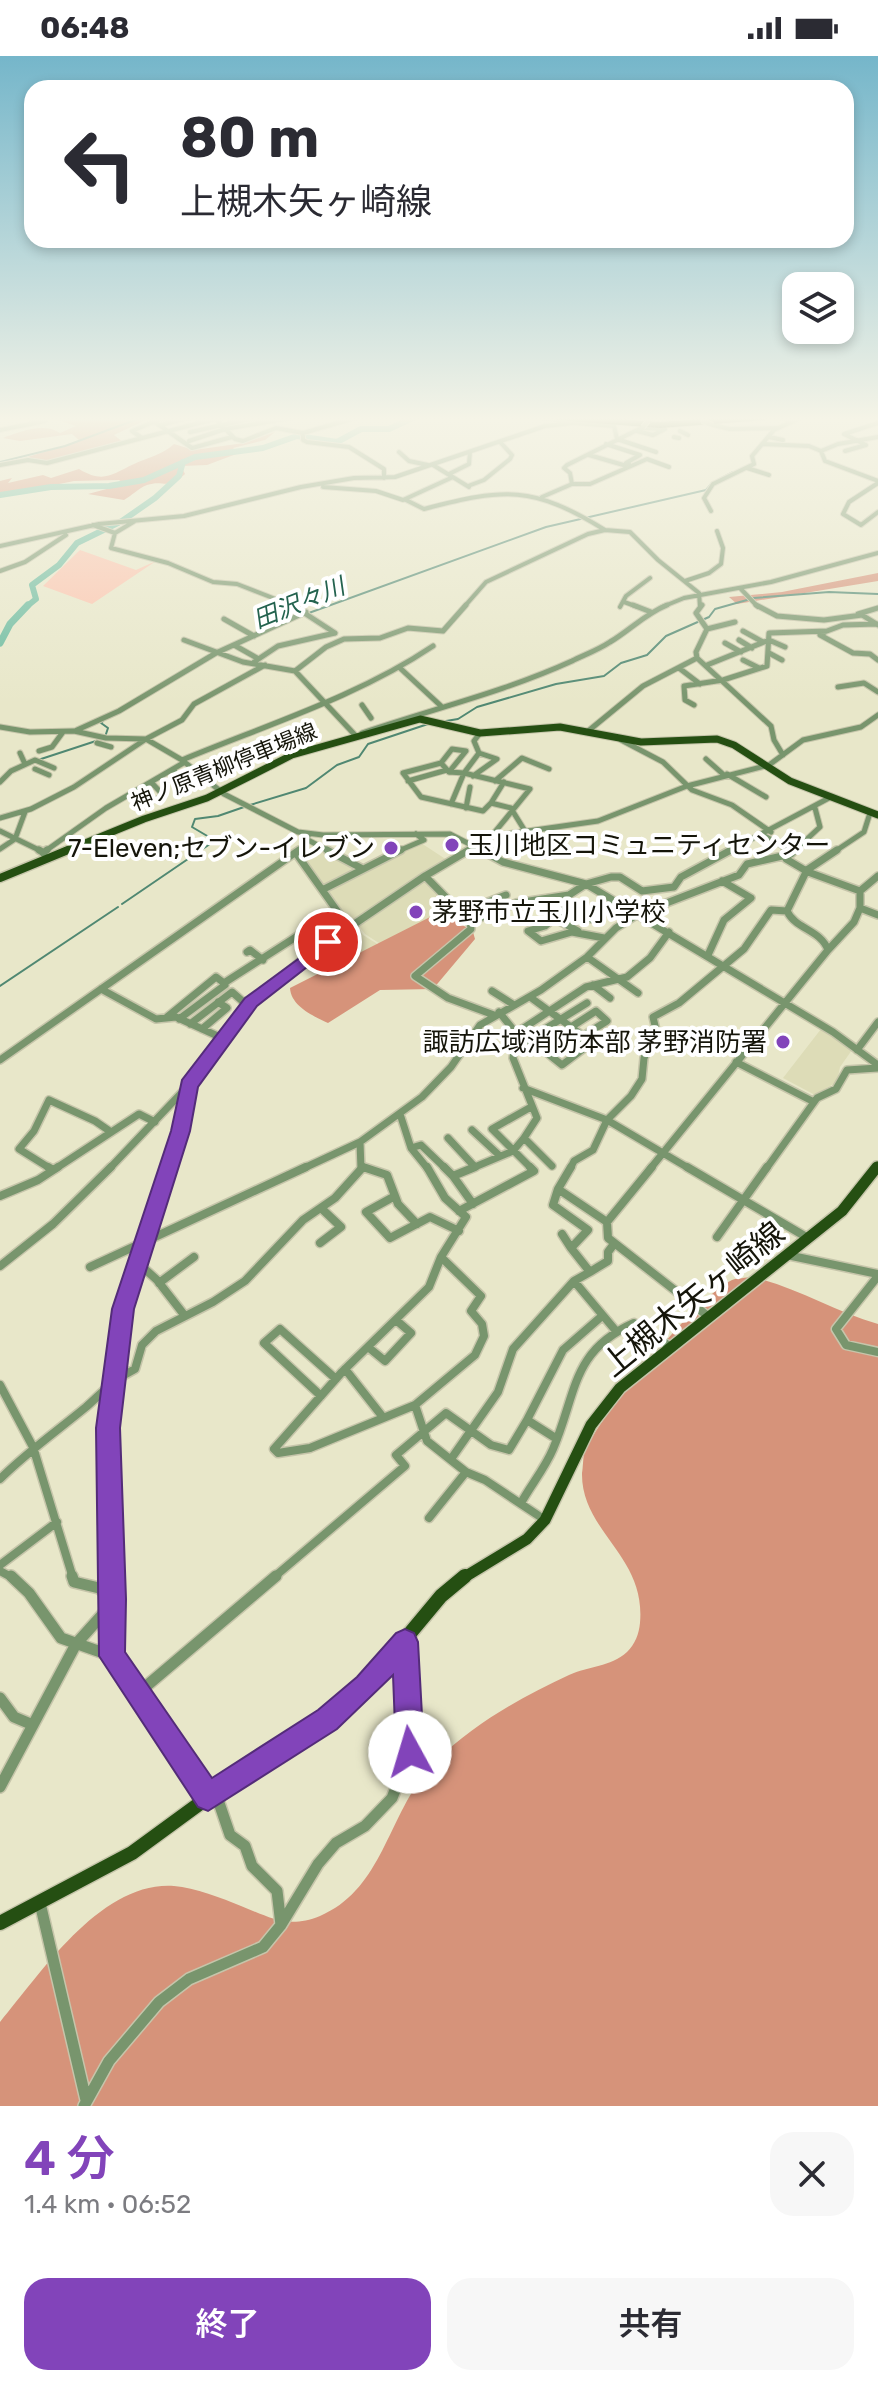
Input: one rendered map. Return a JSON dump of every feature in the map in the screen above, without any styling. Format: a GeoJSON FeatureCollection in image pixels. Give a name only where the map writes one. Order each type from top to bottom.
{"type":"FeatureCollection","features":[{"type":"Feature","properties":{"kind":"main road","name":"神ノ原青柳停車場線"},"geometry":{"type":"LineString","coordinates":[[0,878],[45,856],[220,792],[292,755],[420,719],[480,733],[560,727],[621,740],[717,739],[734,745],[764,766],[829,798],[874,814]]}},
{"type":"Feature","properties":{"kind":"main road","name":"上槻木矢ヶ崎線"},"geometry":{"type":"LineString","coordinates":[[0,1923],[40,1899],[132,1853],[212,1794],[327,1720],[366,1686],[441,1596],[470,1572],[527,1539],[545,1520],[558,1499],[580,1446],[620,1388],[842,1211],[878,1166]]}},
{"type":"Feature","properties":{"kind":"street"},"geometry":{"type":"LineString","coordinates":[[0,546],[110,522],[197,513]]}},
{"type":"Feature","properties":{"kind":"street"},"geometry":{"type":"LineString","coordinates":[[576,513],[605,530]]}},
{"type":"Feature","properties":{"kind":"street"},"geometry":{"type":"LineString","coordinates":[[844,513],[861,525],[877,513]]}},
{"type":"Feature","properties":{"kind":"street"},"geometry":{"type":"LineString","coordinates":[[93,525],[112,532],[136,519]]}},
{"type":"Feature","properties":{"kind":"street"},"geometry":{"type":"LineString","coordinates":[[295,671],[326,647],[344,639],[380,638],[408,628],[443,631],[486,582],[588,534],[605,530],[630,532],[658,560],[699,593],[702,605],[696,613],[707,629]]}},
{"type":"Feature","properties":{"kind":"street"},"geometry":{"type":"LineString","coordinates":[[0,571],[25,562],[70,531]]}},
{"type":"Feature","properties":{"kind":"street"},"geometry":{"type":"LineString","coordinates":[[685,581],[709,573],[721,564],[723,548],[717,531]]}},
{"type":"Feature","properties":{"kind":"street"},"geometry":{"type":"LineString","coordinates":[[112,532],[111,548],[168,563],[213,582],[237,584],[307,613],[335,633],[278,646],[256,660],[243,662],[184,640]]}},
{"type":"Feature","properties":{"kind":"street"},"geometry":{"type":"LineString","coordinates":[[235,645],[265,665],[295,671],[308,688],[358,734],[441,706],[473,700],[536,675],[609,643],[651,612],[699,593],[740,588],[878,553]]}},
{"type":"Feature","properties":{"kind":"street"},"geometry":{"type":"LineString","coordinates":[[650,578],[626,596],[622,604],[651,612]]}},
{"type":"Feature","properties":{"kind":"street"},"geometry":{"type":"LineString","coordinates":[[740,588],[758,607],[777,616],[797,619],[832,620],[878,608]]}},
{"type":"Feature","properties":{"kind":"street"},"geometry":{"type":"LineString","coordinates":[[74,731],[119,711],[217,654],[307,613]]}},
{"type":"Feature","properties":{"kind":"street"},"geometry":{"type":"LineString","coordinates":[[857,615],[878,624]]}},
{"type":"Feature","properties":{"kind":"street"},"geometry":{"type":"LineString","coordinates":[[224,619],[254,636]]}},
{"type":"Feature","properties":{"kind":"street"},"geometry":{"type":"LineString","coordinates":[[707,629],[735,622]]}},
{"type":"Feature","properties":{"kind":"street"},"geometry":{"type":"LineString","coordinates":[[878,624],[846,625],[820,635],[853,653],[870,654],[878,660]]}},
{"type":"Feature","properties":{"kind":"street"},"geometry":{"type":"LineString","coordinates":[[707,629],[696,652],[697,658],[771,726],[774,740],[783,755]]}},
{"type":"Feature","properties":{"kind":"street"},"geometry":{"type":"LineString","coordinates":[[743,631],[785,647]]}},
{"type":"Feature","properties":{"kind":"street"},"geometry":{"type":"LineString","coordinates":[[694,705],[685,700],[684,686],[723,680],[767,666],[769,653],[766,641],[769,633],[827,631]]}},
{"type":"Feature","properties":{"kind":"street"},"geometry":{"type":"LineString","coordinates":[[781,632],[795,639]]}},
{"type":"Feature","properties":{"kind":"street"},"geometry":{"type":"LineString","coordinates":[[739,640],[752,648]]}},
{"type":"Feature","properties":{"kind":"street"},"geometry":{"type":"LineString","coordinates":[[707,665],[766,641]]}},
{"type":"Feature","properties":{"kind":"street"},"geometry":{"type":"LineString","coordinates":[[725,643],[741,652]]}},
{"type":"Feature","properties":{"kind":"street"},"geometry":{"type":"LineString","coordinates":[[0,831],[15,836],[45,856],[183,761],[400,668],[433,646]]}},
{"type":"Feature","properties":{"kind":"street"},"geometry":{"type":"LineString","coordinates":[[870,654],[878,649]]}},
{"type":"Feature","properties":{"kind":"street"},"geometry":{"type":"LineString","coordinates":[[769,653],[782,660]]}},
{"type":"Feature","properties":{"kind":"street"},"geometry":{"type":"LineString","coordinates":[[587,732],[643,686],[697,658]]}},
{"type":"Feature","properties":{"kind":"street"},"geometry":{"type":"LineString","coordinates":[[743,660],[759,668]]}},
{"type":"Feature","properties":{"kind":"street"},"geometry":{"type":"LineString","coordinates":[[0,818],[25,812],[74,787],[146,739],[182,720],[194,704],[265,665]]}},
{"type":"Feature","properties":{"kind":"street"},"geometry":{"type":"LineString","coordinates":[[400,668],[441,706]]}},
{"type":"Feature","properties":{"kind":"street"},"geometry":{"type":"LineString","coordinates":[[679,668],[700,684]]}},
{"type":"Feature","properties":{"kind":"street"},"geometry":{"type":"LineString","coordinates":[[838,687],[864,683],[878,692]]}},
{"type":"Feature","properties":{"kind":"street"},"geometry":{"type":"LineString","coordinates":[[362,705],[371,718]]}},
{"type":"Feature","properties":{"kind":"street"},"geometry":{"type":"LineString","coordinates":[[420,719],[441,706]]}},
{"type":"Feature","properties":{"kind":"street"},"geometry":{"type":"LineString","coordinates":[[471,845],[493,836],[585,825],[687,786],[764,766],[803,740],[861,727],[878,715]]}},
{"type":"Feature","properties":{"kind":"street"},"geometry":{"type":"LineString","coordinates":[[0,727],[30,732],[74,731],[106,738],[146,739],[211,781],[220,792],[307,836],[361,868]]}},
{"type":"Feature","properties":{"kind":"street"},"geometry":{"type":"LineString","coordinates":[[39,751],[52,747],[63,732]]}},
{"type":"Feature","properties":{"kind":"street"},"geometry":{"type":"LineString","coordinates":[[473,776],[497,759],[479,753],[474,741],[480,733]]}},
{"type":"Feature","properties":{"kind":"street"},"geometry":{"type":"LineString","coordinates":[[621,740],[663,762],[687,786],[732,805],[771,832]]}},
{"type":"Feature","properties":{"kind":"street"},"geometry":{"type":"LineString","coordinates":[[97,743],[111,747]]}},
{"type":"Feature","properties":{"kind":"street"},"geometry":{"type":"LineString","coordinates":[[448,771],[466,751],[452,749],[441,763],[403,773],[421,797],[486,811],[504,782]]}},
{"type":"Feature","properties":{"kind":"street"},"geometry":{"type":"LineString","coordinates":[[20,753],[25,764]]}},
{"type":"Feature","properties":{"kind":"street"},"geometry":{"type":"LineString","coordinates":[[451,804],[464,773],[479,753]]}},
{"type":"Feature","properties":{"kind":"street"},"geometry":{"type":"LineString","coordinates":[[495,781],[522,758],[549,769]]}},
{"type":"Feature","properties":{"kind":"street"},"geometry":{"type":"LineString","coordinates":[[706,759],[766,797]]}},
{"type":"Feature","properties":{"kind":"street"},"geometry":{"type":"LineString","coordinates":[[0,782],[6,774],[25,764],[37,761],[54,768]]}},
{"type":"Feature","properties":{"kind":"street"},"geometry":{"type":"LineString","coordinates":[[441,763],[448,771]]}},
{"type":"Feature","properties":{"kind":"street"},"geometry":{"type":"LineString","coordinates":[[35,769],[49,775]]}},
{"type":"Feature","properties":{"kind":"street"},"geometry":{"type":"LineString","coordinates":[[173,770],[190,786]]}},
{"type":"Feature","properties":{"kind":"street"},"geometry":{"type":"LineString","coordinates":[[0,1266],[53,1224],[155,1122],[189,1085],[248,1006],[350,923],[494,833],[530,789],[448,771],[408,781]]}},
{"type":"Feature","properties":{"kind":"street"},"geometry":{"type":"LineString","coordinates":[[135,792],[147,803],[164,796],[151,782]]}},
{"type":"Feature","properties":{"kind":"street"},"geometry":{"type":"LineString","coordinates":[[466,808],[470,787]]}},
{"type":"Feature","properties":{"kind":"street"},"geometry":{"type":"LineString","coordinates":[[470,922],[516,903],[565,896],[586,884],[616,876],[642,891],[674,887],[681,877],[761,833],[771,832],[829,798]]}},
{"type":"Feature","properties":{"kind":"street"},"geometry":{"type":"LineString","coordinates":[[491,803],[512,809],[525,831]]}},
{"type":"Feature","properties":{"kind":"street"},"geometry":{"type":"LineString","coordinates":[[90,1267],[360,1142],[400,1114],[441,1078],[470,1044],[480,1025],[530,997],[587,957],[604,938],[638,914],[739,875],[747,864],[786,855],[820,827],[815,808]]}},
{"type":"Feature","properties":{"kind":"street"},"geometry":{"type":"LineString","coordinates":[[0,849],[15,836],[25,812]]}},
{"type":"Feature","properties":{"kind":"street"},"geometry":{"type":"LineString","coordinates":[[828,950],[825,941],[790,918],[787,911],[807,870],[864,832],[874,814]]}},
{"type":"Feature","properties":{"kind":"street"},"geometry":{"type":"LineString","coordinates":[[324,889],[342,882],[361,868],[424,840],[414,833]]}},
{"type":"Feature","properties":{"kind":"street"},"geometry":{"type":"LineString","coordinates":[[761,833],[784,847],[789,863],[837,885],[860,891]]}},
{"type":"Feature","properties":{"kind":"street"},"geometry":{"type":"LineString","coordinates":[[307,836],[450,834],[503,862],[586,884],[725,965],[878,1066]]}},
{"type":"Feature","properties":{"kind":"street"},"geometry":{"type":"LineString","coordinates":[[307,836],[298,856],[320,891],[350,923]]}},
{"type":"Feature","properties":{"kind":"street"},"geometry":{"type":"LineString","coordinates":[[0,1060],[299,850]]}},
{"type":"Feature","properties":{"kind":"street"},"geometry":{"type":"LineString","coordinates":[[425,876],[470,922],[471,929],[415,976],[448,998],[496,1014],[516,1033],[562,1065],[591,1043],[530,997]]}},
{"type":"Feature","properties":{"kind":"street"},"geometry":{"type":"LineString","coordinates":[[860,891],[878,876]]}},
{"type":"Feature","properties":{"kind":"street"},"geometry":{"type":"LineString","coordinates":[[708,955],[724,920],[751,898],[722,881]]}},
{"type":"Feature","properties":{"kind":"street"},"geometry":{"type":"LineString","coordinates":[[709,1317],[614,1244],[608,1238],[607,1222],[783,1002],[854,922],[860,908],[860,891]]}},
{"type":"Feature","properties":{"kind":"street"},"geometry":{"type":"LineString","coordinates":[[460,913],[506,895]]}},
{"type":"Feature","properties":{"kind":"street"},"geometry":{"type":"LineString","coordinates":[[565,896],[563,903],[591,919]]}},
{"type":"Feature","properties":{"kind":"street"},"geometry":{"type":"LineString","coordinates":[[568,906],[545,926],[528,931],[541,941],[558,933],[592,932],[604,938]]}},
{"type":"Feature","properties":{"kind":"street"},"geometry":{"type":"LineString","coordinates":[[860,908],[878,915]]}},
{"type":"Feature","properties":{"kind":"street"},"geometry":{"type":"LineString","coordinates":[[571,1248],[588,1230],[553,1205],[558,1189],[574,1161],[593,1150],[607,1120],[631,1096],[642,1079],[644,1058],[656,1030],[653,1017],[679,1003],[744,949],[771,910],[787,911]]}},
{"type":"Feature","properties":{"kind":"street"},"geometry":{"type":"LineString","coordinates":[[179,1019],[224,983],[313,926],[323,914],[331,914],[350,923]]}},
{"type":"Feature","properties":{"kind":"street"},"geometry":{"type":"LineString","coordinates":[[554,918],[580,932]]}},
{"type":"Feature","properties":{"kind":"street"},"geometry":{"type":"LineString","coordinates":[[453,1176],[513,1151],[537,1118],[513,1058],[516,1033],[549,1009],[593,985],[627,977],[650,958],[669,932]]}},
{"type":"Feature","properties":{"kind":"street"},"geometry":{"type":"LineString","coordinates":[[247,952],[250,950],[263,960]]}},
{"type":"Feature","properties":{"kind":"street"},"geometry":{"type":"LineString","coordinates":[[587,957],[638,993]]}},
{"type":"Feature","properties":{"kind":"street"},"geometry":{"type":"LineString","coordinates":[[167,1017],[216,977],[248,1006]]}},
{"type":"Feature","properties":{"kind":"street"},"geometry":{"type":"LineString","coordinates":[[593,985],[610,998]]}},
{"type":"Feature","properties":{"kind":"street"},"geometry":{"type":"LineString","coordinates":[[101,989],[156,1019],[179,1019],[222,1038]]}},
{"type":"Feature","properties":{"kind":"street"},"geometry":{"type":"LineString","coordinates":[[492,991],[514,1005]]}},
{"type":"Feature","properties":{"kind":"street"},"geometry":{"type":"LineString","coordinates":[[190,1024],[232,992]]}},
{"type":"Feature","properties":{"kind":"street"},"geometry":{"type":"LineString","coordinates":[[551,1057],[607,1021],[576,994]]}},
{"type":"Feature","properties":{"kind":"street"},"geometry":{"type":"LineString","coordinates":[[202,1001],[211,1007]]}},
{"type":"Feature","properties":{"kind":"street"},"geometry":{"type":"LineString","coordinates":[[202,1029],[227,1008],[218,1002]]}},
{"type":"Feature","properties":{"kind":"street"},"geometry":{"type":"LineString","coordinates":[[527,1040],[587,1003]]}},
{"type":"Feature","properties":{"kind":"street"},"geometry":{"type":"LineString","coordinates":[[540,1047],[596,1011]]}},
{"type":"Feature","properties":{"kind":"street"},"geometry":{"type":"LineString","coordinates":[[857,1050],[878,1022]]}},
{"type":"Feature","properties":{"kind":"street"},"geometry":{"type":"LineString","coordinates":[[736,1062],[814,1102]]}},
{"type":"Feature","properties":{"kind":"street"},"geometry":{"type":"LineString","coordinates":[[717,1237],[814,1102],[836,1089],[847,1070],[878,1066]]}},
{"type":"Feature","properties":{"kind":"street"},"geometry":{"type":"LineString","coordinates":[[112,1656],[108,1420],[113,1380],[123,1309],[136,1261],[181,1131],[189,1085]]}},
{"type":"Feature","properties":{"kind":"street"},"geometry":{"type":"LineString","coordinates":[[523,1088],[607,1120],[808,1238]]}},
{"type":"Feature","properties":{"kind":"street"},"geometry":{"type":"LineString","coordinates":[[53,1170],[19,1149],[34,1131],[49,1100],[95,1121],[111,1132]]}},
{"type":"Feature","properties":{"kind":"street"},"geometry":{"type":"LineString","coordinates":[[459,1211],[534,1171],[492,1129],[531,1107]]}},
{"type":"Feature","properties":{"kind":"street"},"geometry":{"type":"LineString","coordinates":[[0,1196],[53,1170],[139,1114],[155,1122]]}},
{"type":"Feature","properties":{"kind":"street"},"geometry":{"type":"LineString","coordinates":[[400,1114],[411,1148],[436,1178],[445,1198],[466,1217],[441,1257],[429,1287],[345,1369],[274,1449],[278,1453],[310,1448],[415,1405],[475,1355],[484,1336],[482,1324],[471,1311],[481,1296],[441,1257]]}},
{"type":"Feature","properties":{"kind":"street"},"geometry":{"type":"LineString","coordinates":[[472,1130],[500,1156]]}},
{"type":"Feature","properties":{"kind":"street"},"geometry":{"type":"LineString","coordinates":[[448,1138],[474,1166]]}},
{"type":"Feature","properties":{"kind":"street"},"geometry":{"type":"LineString","coordinates":[[524,1138],[552,1166]]}},
{"type":"Feature","properties":{"kind":"street"},"geometry":{"type":"LineString","coordinates":[[0,1479],[33,1447],[87,1406],[113,1380],[135,1369],[142,1345],[156,1331],[245,1281],[303,1220],[335,1198],[363,1167],[360,1142]]}},
{"type":"Feature","properties":{"kind":"street"},"geometry":{"type":"LineString","coordinates":[[411,1148],[421,1145],[453,1176],[473,1204]]}},
{"type":"Feature","properties":{"kind":"street"},"geometry":{"type":"LineString","coordinates":[[363,1167],[387,1175],[398,1204],[417,1224]]}},
{"type":"Feature","properties":{"kind":"street"},"geometry":{"type":"LineString","coordinates":[[558,1189],[607,1222]]}},
{"type":"Feature","properties":{"kind":"street"},"geometry":{"type":"LineString","coordinates":[[395,1196],[366,1212],[390,1238],[430,1217],[459,1231]]}},
{"type":"Feature","properties":{"kind":"street"},"geometry":{"type":"LineString","coordinates":[[320,1243],[341,1227],[321,1208]]}},
{"type":"Feature","properties":{"kind":"street"},"geometry":{"type":"LineString","coordinates":[[562,1234],[590,1272]]}},
{"type":"Feature","properties":{"kind":"street"},"geometry":{"type":"LineString","coordinates":[[451,1459],[498,1392],[513,1349],[574,1281],[608,1261],[608,1252],[614,1244]]}},
{"type":"Feature","properties":{"kind":"street"},"geometry":{"type":"LineString","coordinates":[[787,1255],[878,1275],[836,1329],[837,1338],[844,1345],[878,1352]]}},
{"type":"Feature","properties":{"kind":"street"},"geometry":{"type":"LineString","coordinates":[[159,1283],[194,1257]]}},
{"type":"Feature","properties":{"kind":"street"},"geometry":{"type":"LineString","coordinates":[[136,1261],[159,1283],[185,1316]]}},
{"type":"Feature","properties":{"kind":"street"},"geometry":{"type":"LineString","coordinates":[[574,1281],[616,1331]]}},
{"type":"Feature","properties":{"kind":"street"},"geometry":{"type":"LineString","coordinates":[[137,1694],[405,1466],[396,1455],[446,1413],[491,1445],[509,1450],[561,1349],[575,1334],[602,1316]]}},
{"type":"Feature","properties":{"kind":"street"},"geometry":{"type":"LineString","coordinates":[[368,1347],[385,1361],[411,1333],[396,1320]]}},
{"type":"Feature","properties":{"kind":"street"},"geometry":{"type":"LineString","coordinates":[[521,1503],[557,1439],[586,1357],[616,1331],[634,1323],[671,1347]]}},
{"type":"Feature","properties":{"kind":"street"},"geometry":{"type":"LineString","coordinates":[[321,1396],[264,1343],[280,1329],[336,1379]]}},
{"type":"Feature","properties":{"kind":"street"},"geometry":{"type":"LineString","coordinates":[[345,1369],[382,1416]]}},
{"type":"Feature","properties":{"kind":"street"},"geometry":{"type":"LineString","coordinates":[[0,1385],[4,1406],[33,1447],[74,1582],[99,1588],[113,1601]]}},
{"type":"Feature","properties":{"kind":"street"},"geometry":{"type":"LineString","coordinates":[[415,1405],[427,1441],[466,1472],[545,1520]]}},
{"type":"Feature","properties":{"kind":"street"},"geometry":{"type":"LineString","coordinates":[[527,1420],[557,1439]]}},
{"type":"Feature","properties":{"kind":"street"},"geometry":{"type":"LineString","coordinates":[[429,1518],[466,1472]]}},
{"type":"Feature","properties":{"kind":"street"},"geometry":{"type":"LineString","coordinates":[[57,1522],[0,1568],[29,1593],[61,1638],[112,1656],[212,1794],[230,1835],[245,1846],[252,1866],[277,1891],[281,1925]]}},
{"type":"Feature","properties":{"kind":"street"},"geometry":{"type":"LineString","coordinates":[[0,1787],[78,1642],[113,1601]]}},
{"type":"Feature","properties":{"kind":"street"},"geometry":{"type":"LineString","coordinates":[[85,2103],[126,2037],[159,2002],[189,1979],[263,1947],[281,1925],[318,1864],[336,1843],[377,1815],[392,1798],[405,1770],[411,1744],[406,1712],[405,1642]]}},
{"type":"Feature","properties":{"kind":"street"},"geometry":{"type":"LineString","coordinates":[[0,1698],[14,1717],[33,1725]]}},
{"type":"Feature","properties":{"kind":"street"},"geometry":{"type":"LineString","coordinates":[[40,1899],[85,2103]]}},
{"type":"Feature","properties":{"kind":"shaded area"},"geometry":{"type":"Polygon","coordinates":[[[80,550],[136,570],[156,561],[92,604],[43,586],[80,550]]]}},
{"type":"Feature","properties":{"kind":"shaded area"},"geometry":{"type":"Polygon","coordinates":[[[878,573],[878,581],[737,604],[729,597],[782,592],[878,573]]]}},
{"type":"Feature","properties":{"kind":"shaded area","name":"茅野市立玉川小学校"},"geometry":{"type":"Polygon","coordinates":[[[308,841],[360,869],[324,889],[301,852],[308,841]]]}},
{"type":"Feature","properties":{"kind":"shaded area","name":"茅野市立玉川小学校"},"geometry":{"type":"Polygon","coordinates":[[[421,843],[447,860],[355,922],[336,906],[327,892],[421,843]]]}},
{"type":"Feature","properties":{"kind":"shaded area","name":"茅野市立玉川小学校"},"geometry":{"type":"Polygon","coordinates":[[[424,880],[466,923],[421,964],[408,962],[365,934],[358,925],[424,880]]]}},
{"type":"Feature","properties":{"kind":"shaded area"},"geometry":{"type":"Polygon","coordinates":[[[442,911],[473,932],[475,939],[433,989],[380,990],[328,1023],[304,1010],[294,1000],[290,988],[442,911]]]}},
{"type":"Feature","properties":{"kind":"shaded area"},"geometry":{"type":"Polygon","coordinates":[[[355,926],[363,935],[417,969],[336,959],[320,949],[355,926]]]}},
{"type":"Feature","properties":{"kind":"shaded area"},"geometry":{"type":"Polygon","coordinates":[[[821,1029],[852,1050],[840,1067],[837,1082],[815,1095],[783,1078],[821,1029]]]}},
{"type":"Feature","properties":{"kind":"shaded area"},"geometry":{"type":"Polygon","coordinates":[[[751,1277],[783,1286],[878,1324],[878,2106],[0,2106],[0,2022],[54,1956],[98,1914],[122,1898],[147,1888],[174,1886],[208,1894],[289,1922],[320,1916],[342,1903],[359,1887],[420,1780],[451,1747],[516,1702],[569,1675],[614,1661],[630,1649],[639,1627],[639,1599],[624,1561],[591,1512],[584,1494],[584,1454],[592,1437],[627,1387],[674,1332],[717,1290],[732,1280],[751,1277]]]}},
{"type":"Feature","properties":{"kind":"waterway"},"geometry":{"type":"LineString","coordinates":[[26,607],[36,599],[32,585],[59,565],[77,543],[134,513]]}},
{"type":"Feature","properties":{"kind":"waterway","name":"田沢々川"},"geometry":{"type":"LineString","coordinates":[[306,614],[546,527],[608,513]]}},
{"type":"Feature","properties":{"kind":"waterway"},"geometry":{"type":"LineString","coordinates":[[446,721],[458,719],[477,707],[556,684],[604,676],[621,663],[647,655],[666,636],[709,617],[715,609],[754,598],[829,592],[878,594]]}},
{"type":"Feature","properties":{"kind":"waterway"},"geometry":{"type":"LineString","coordinates":[[0,643],[10,624],[26,607]]}},
{"type":"Feature","properties":{"kind":"waterway","name":"田沢々川"},"geometry":{"type":"LineString","coordinates":[[103,721],[101,723],[108,728],[106,734]]}},
{"type":"Feature","properties":{"kind":"waterway"},"geometry":{"type":"LineString","coordinates":[[250,805],[306,788],[337,765],[359,757],[368,744],[428,724]]}},
{"type":"Feature","properties":{"kind":"waterway","name":"田沢々川"},"geometry":{"type":"LineString","coordinates":[[38,760],[102,739]]}},
{"type":"Feature","properties":{"kind":"waterway"},"geometry":{"type":"LineString","coordinates":[[122,904],[210,844],[209,837],[192,827],[195,819],[218,816],[244,807]]}},
{"type":"Feature","properties":{"kind":"waterway"},"geometry":{"type":"LineString","coordinates":[[0,986],[118,907]]}},
{"type":"Feature","properties":{"kind":"place","name":"玉川地区コミュニティセンター"},"geometry":{"type":"Point","coordinates":[452,845]}},
{"type":"Feature","properties":{"kind":"place","name":"7-Eleven;セブン-イレブン"},"geometry":{"type":"Point","coordinates":[391,848]}},
{"type":"Feature","properties":{"kind":"place","name":"茅野市立玉川小学校"},"geometry":{"type":"Point","coordinates":[416,912]}},
{"type":"Feature","properties":{"kind":"place","name":"諏訪広域消防本部 茅野消防署"},"geometry":{"type":"Point","coordinates":[783,1042]}},
{"type":"Feature","properties":{"kind":"route"},"geometry":{"type":"LineString","coordinates":[[328,942],[251,1002],[189,1085],[181,1131],[136,1261],[123,1309],[109,1412],[108,1484],[114,1599],[112,1656],[208,1797],[327,1720],[366,1686],[405,1642],[410,1752]]}}]}
